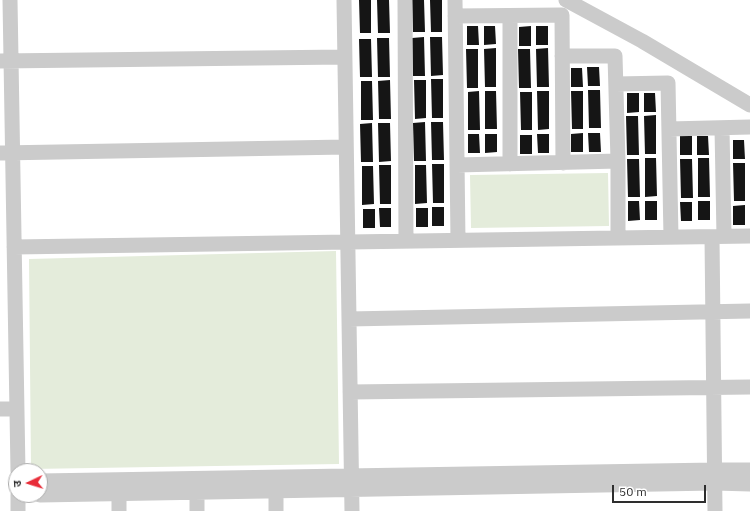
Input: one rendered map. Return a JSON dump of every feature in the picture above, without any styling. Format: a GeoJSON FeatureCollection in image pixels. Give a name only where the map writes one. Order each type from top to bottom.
{"type":"FeatureCollection","features":[{"type":"Feature","properties":{"kind":"street"},"geometry":{"type":"LineString","coordinates":[[10,0],[5,61],[6,153],[14,247],[18,463]]}},
{"type":"Feature","properties":{"kind":"street"},"geometry":{"type":"LineString","coordinates":[[344,0],[352,511]]}},
{"type":"Feature","properties":{"kind":"street"},"geometry":{"type":"LineString","coordinates":[[405,0],[406,241]]}},
{"type":"Feature","properties":{"kind":"street"},"geometry":{"type":"LineString","coordinates":[[455,0],[458,240]]}},
{"type":"Feature","properties":{"kind":"street"},"geometry":{"type":"LineString","coordinates":[[566,0],[642,41],[750,105]]}},
{"type":"Feature","properties":{"kind":"street"},"geometry":{"type":"LineString","coordinates":[[455,16],[562,15],[564,163]]}},
{"type":"Feature","properties":{"kind":"street"},"geometry":{"type":"LineString","coordinates":[[510,16],[510,164]]}},
{"type":"Feature","properties":{"kind":"street"},"geometry":{"type":"LineString","coordinates":[[562,56],[615,56],[618,161],[618,238]]}},
{"type":"Feature","properties":{"kind":"street"},"geometry":{"type":"LineString","coordinates":[[5,61],[344,57]]}},
{"type":"Feature","properties":{"kind":"street"},"geometry":{"type":"LineString","coordinates":[[616,84],[668,83],[671,237]]}},
{"type":"Feature","properties":{"kind":"street"},"geometry":{"type":"LineString","coordinates":[[669,129],[750,127]]}},
{"type":"Feature","properties":{"kind":"street"},"geometry":{"type":"LineString","coordinates":[[715,511],[713,312],[718,237],[722,128]]}},
{"type":"Feature","properties":{"kind":"street"},"geometry":{"type":"LineString","coordinates":[[6,153],[346,148]]}},
{"type":"Feature","properties":{"kind":"street"},"geometry":{"type":"LineString","coordinates":[[457,165],[618,161]]}},
{"type":"Feature","properties":{"kind":"street"},"geometry":{"type":"LineString","coordinates":[[14,247],[750,236]]}},
{"type":"Feature","properties":{"kind":"street"},"geometry":{"type":"LineString","coordinates":[[349,319],[750,311]]}},
{"type":"Feature","properties":{"kind":"street"},"geometry":{"type":"LineString","coordinates":[[350,392],[750,386]]}},
{"type":"Feature","properties":{"kind":"street"},"geometry":{"type":"LineString","coordinates":[[0,409],[16,409]]}},
{"type":"Feature","properties":{"kind":"street"},"geometry":{"type":"LineString","coordinates":[[48,481],[351,482],[715,476],[750,470]]}},
{"type":"Feature","properties":{"kind":"street"},"geometry":{"type":"LineString","coordinates":[[715,476],[750,484]]}},
{"type":"Feature","properties":{"kind":"street"},"geometry":{"type":"LineString","coordinates":[[48,495],[276,490],[351,482]]}},
{"type":"Feature","properties":{"kind":"street"},"geometry":{"type":"LineString","coordinates":[[276,490],[276,511]]}},
{"type":"Feature","properties":{"kind":"street"},"geometry":{"type":"LineString","coordinates":[[197,492],[197,511]]}},
{"type":"Feature","properties":{"kind":"street"},"geometry":{"type":"LineString","coordinates":[[118,493],[119,511]]}},
{"type":"Feature","properties":{"kind":"green space"},"geometry":{"type":"Polygon","coordinates":[[[608,173],[609,226],[471,228],[470,175],[608,173]]]}},
{"type":"Feature","properties":{"kind":"green space"},"geometry":{"type":"Polygon","coordinates":[[[336,251],[339,464],[48,469],[48,463],[31,463],[29,259],[336,251]]]}},
{"type":"Feature","properties":{"kind":"building"},"geometry":{"type":"Polygon","coordinates":[[[359,0],[371,0],[371,33],[360,33],[359,0]]]}},
{"type":"Feature","properties":{"kind":"building"},"geometry":{"type":"Polygon","coordinates":[[[377,0],[389,0],[390,33],[378,33],[377,0]]]}},
{"type":"Feature","properties":{"kind":"building"},"geometry":{"type":"Polygon","coordinates":[[[412,0],[424,0],[425,32],[413,32],[412,0]]]}},
{"type":"Feature","properties":{"kind":"building"},"geometry":{"type":"Polygon","coordinates":[[[430,0],[442,0],[442,32],[431,32],[430,0]]]}},
{"type":"Feature","properties":{"kind":"building"},"geometry":{"type":"Polygon","coordinates":[[[467,26],[478,26],[479,45],[467,45],[467,26]]]}},
{"type":"Feature","properties":{"kind":"building"},"geometry":{"type":"Polygon","coordinates":[[[484,26],[495,26],[496,44],[484,45],[484,26]]]}},
{"type":"Feature","properties":{"kind":"building"},"geometry":{"type":"Polygon","coordinates":[[[531,26],[531,46],[519,46],[519,27],[531,26]]]}},
{"type":"Feature","properties":{"kind":"building"},"geometry":{"type":"Polygon","coordinates":[[[536,26],[548,26],[548,45],[536,45],[536,26]]]}},
{"type":"Feature","properties":{"kind":"building"},"geometry":{"type":"Polygon","coordinates":[[[424,37],[425,76],[413,76],[412,38],[424,37]]]}},
{"type":"Feature","properties":{"kind":"building"},"geometry":{"type":"Polygon","coordinates":[[[430,37],[442,37],[443,75],[431,76],[430,37]]]}},
{"type":"Feature","properties":{"kind":"building"},"geometry":{"type":"Polygon","coordinates":[[[377,38],[389,38],[390,77],[378,77],[377,38]]]}},
{"type":"Feature","properties":{"kind":"building"},"geometry":{"type":"Polygon","coordinates":[[[359,39],[371,39],[372,77],[360,77],[359,39]]]}},
{"type":"Feature","properties":{"kind":"building"},"geometry":{"type":"Polygon","coordinates":[[[496,48],[496,87],[485,87],[484,49],[496,48]]]}},
{"type":"Feature","properties":{"kind":"building"},"geometry":{"type":"Polygon","coordinates":[[[548,48],[549,87],[537,87],[536,49],[548,48]]]}},
{"type":"Feature","properties":{"kind":"building"},"geometry":{"type":"Polygon","coordinates":[[[466,49],[478,49],[478,88],[467,88],[466,49]]]}},
{"type":"Feature","properties":{"kind":"building"},"geometry":{"type":"Polygon","coordinates":[[[518,49],[530,49],[531,88],[519,88],[518,49]]]}},
{"type":"Feature","properties":{"kind":"building"},"geometry":{"type":"Polygon","coordinates":[[[587,67],[599,67],[600,86],[588,86],[587,67]]]}},
{"type":"Feature","properties":{"kind":"building"},"geometry":{"type":"Polygon","coordinates":[[[571,68],[582,68],[583,87],[571,87],[571,68]]]}},
{"type":"Feature","properties":{"kind":"building"},"geometry":{"type":"Polygon","coordinates":[[[431,79],[443,79],[443,118],[432,118],[431,79]]]}},
{"type":"Feature","properties":{"kind":"building"},"geometry":{"type":"Polygon","coordinates":[[[390,80],[391,119],[379,119],[378,81],[390,80]]]}},
{"type":"Feature","properties":{"kind":"building"},"geometry":{"type":"Polygon","coordinates":[[[414,80],[426,80],[426,118],[415,119],[414,80]]]}},
{"type":"Feature","properties":{"kind":"building"},"geometry":{"type":"Polygon","coordinates":[[[361,81],[372,81],[373,120],[361,120],[361,81]]]}},
{"type":"Feature","properties":{"kind":"building"},"geometry":{"type":"Polygon","coordinates":[[[588,90],[600,90],[601,128],[589,128],[588,90]]]}},
{"type":"Feature","properties":{"kind":"building"},"geometry":{"type":"Polygon","coordinates":[[[479,91],[480,130],[468,130],[468,92],[479,91]]]}},
{"type":"Feature","properties":{"kind":"building"},"geometry":{"type":"Polygon","coordinates":[[[485,91],[496,91],[497,129],[485,129],[485,91]]]}},
{"type":"Feature","properties":{"kind":"building"},"geometry":{"type":"Polygon","coordinates":[[[537,91],[549,91],[549,129],[538,130],[537,91]]]}},
{"type":"Feature","properties":{"kind":"building"},"geometry":{"type":"Polygon","coordinates":[[[571,91],[583,91],[583,129],[572,129],[571,91]]]}},
{"type":"Feature","properties":{"kind":"building"},"geometry":{"type":"Polygon","coordinates":[[[520,92],[532,92],[532,130],[521,130],[520,92]]]}},
{"type":"Feature","properties":{"kind":"building"},"geometry":{"type":"Polygon","coordinates":[[[627,93],[639,93],[639,112],[627,113],[627,93]]]}},
{"type":"Feature","properties":{"kind":"building"},"geometry":{"type":"Polygon","coordinates":[[[644,93],[655,93],[656,112],[644,112],[644,93]]]}},
{"type":"Feature","properties":{"kind":"building"},"geometry":{"type":"Polygon","coordinates":[[[656,115],[656,154],[645,154],[644,116],[656,115]]]}},
{"type":"Feature","properties":{"kind":"building"},"geometry":{"type":"Polygon","coordinates":[[[626,116],[638,116],[639,155],[627,155],[626,116]]]}},
{"type":"Feature","properties":{"kind":"building"},"geometry":{"type":"Polygon","coordinates":[[[425,122],[426,161],[414,161],[413,123],[425,122]]]}},
{"type":"Feature","properties":{"kind":"building"},"geometry":{"type":"Polygon","coordinates":[[[431,122],[443,122],[444,160],[432,160],[431,122]]]}},
{"type":"Feature","properties":{"kind":"building"},"geometry":{"type":"Polygon","coordinates":[[[372,123],[373,162],[361,162],[360,124],[372,123]]]}},
{"type":"Feature","properties":{"kind":"building"},"geometry":{"type":"Polygon","coordinates":[[[378,123],[390,123],[391,161],[379,162],[378,123]]]}},
{"type":"Feature","properties":{"kind":"building"},"geometry":{"type":"Polygon","coordinates":[[[583,133],[583,152],[571,152],[571,134],[583,133]]]}},
{"type":"Feature","properties":{"kind":"building"},"geometry":{"type":"Polygon","coordinates":[[[588,133],[600,133],[601,152],[589,152],[588,133]]]}},
{"type":"Feature","properties":{"kind":"building"},"geometry":{"type":"Polygon","coordinates":[[[468,134],[479,134],[480,153],[468,153],[468,134]]]}},
{"type":"Feature","properties":{"kind":"building"},"geometry":{"type":"Polygon","coordinates":[[[485,134],[497,134],[497,152],[485,153],[485,134]]]}},
{"type":"Feature","properties":{"kind":"building"},"geometry":{"type":"Polygon","coordinates":[[[537,134],[549,134],[549,153],[538,153],[537,134]]]}},
{"type":"Feature","properties":{"kind":"building"},"geometry":{"type":"Polygon","coordinates":[[[520,135],[532,135],[532,154],[520,154],[520,135]]]}},
{"type":"Feature","properties":{"kind":"building"},"geometry":{"type":"Polygon","coordinates":[[[680,136],[692,136],[692,155],[680,155],[680,136]]]}},
{"type":"Feature","properties":{"kind":"building"},"geometry":{"type":"Polygon","coordinates":[[[697,136],[708,136],[709,155],[697,155],[697,136]]]}},
{"type":"Feature","properties":{"kind":"building"},"geometry":{"type":"Polygon","coordinates":[[[733,140],[744,140],[745,159],[733,159],[733,140]]]}},
{"type":"Feature","properties":{"kind":"building"},"geometry":{"type":"Polygon","coordinates":[[[645,158],[656,158],[657,196],[645,197],[645,158]]]}},
{"type":"Feature","properties":{"kind":"building"},"geometry":{"type":"Polygon","coordinates":[[[698,158],[709,158],[710,197],[698,197],[698,158]]]}},
{"type":"Feature","properties":{"kind":"building"},"geometry":{"type":"Polygon","coordinates":[[[627,159],[639,159],[640,197],[628,197],[627,159]]]}},
{"type":"Feature","properties":{"kind":"building"},"geometry":{"type":"Polygon","coordinates":[[[680,159],[692,159],[693,198],[681,198],[680,159]]]}},
{"type":"Feature","properties":{"kind":"building"},"geometry":{"type":"Polygon","coordinates":[[[733,163],[745,163],[745,201],[734,201],[733,163]]]}},
{"type":"Feature","properties":{"kind":"building"},"geometry":{"type":"Polygon","coordinates":[[[432,164],[444,164],[444,203],[433,203],[432,164]]]}},
{"type":"Feature","properties":{"kind":"building"},"geometry":{"type":"Polygon","coordinates":[[[379,165],[391,165],[391,204],[380,204],[379,165]]]}},
{"type":"Feature","properties":{"kind":"building"},"geometry":{"type":"Polygon","coordinates":[[[415,165],[426,165],[427,203],[415,204],[415,165]]]}},
{"type":"Feature","properties":{"kind":"building"},"geometry":{"type":"Polygon","coordinates":[[[362,166],[373,166],[374,204],[362,205],[362,166]]]}},
{"type":"Feature","properties":{"kind":"building"},"geometry":{"type":"Polygon","coordinates":[[[628,201],[639,201],[640,220],[628,221],[628,201]]]}},
{"type":"Feature","properties":{"kind":"building"},"geometry":{"type":"Polygon","coordinates":[[[645,201],[657,201],[657,220],[645,220],[645,201]]]}},
{"type":"Feature","properties":{"kind":"building"},"geometry":{"type":"Polygon","coordinates":[[[698,201],[710,201],[710,220],[698,220],[698,201]]]}},
{"type":"Feature","properties":{"kind":"building"},"geometry":{"type":"Polygon","coordinates":[[[680,202],[692,202],[692,221],[681,221],[680,202]]]}},
{"type":"Feature","properties":{"kind":"building"},"geometry":{"type":"Polygon","coordinates":[[[745,205],[745,225],[733,225],[733,206],[745,205]]]}},
{"type":"Feature","properties":{"kind":"building"},"geometry":{"type":"Polygon","coordinates":[[[432,207],[444,207],[444,226],[432,226],[432,207]]]}},
{"type":"Feature","properties":{"kind":"building"},"geometry":{"type":"Polygon","coordinates":[[[379,208],[391,208],[391,227],[380,227],[379,208]]]}},
{"type":"Feature","properties":{"kind":"building"},"geometry":{"type":"Polygon","coordinates":[[[416,208],[428,208],[428,227],[416,227],[416,208]]]}},
{"type":"Feature","properties":{"kind":"building"},"geometry":{"type":"Polygon","coordinates":[[[363,209],[375,209],[375,228],[363,228],[363,209]]]}}]}
